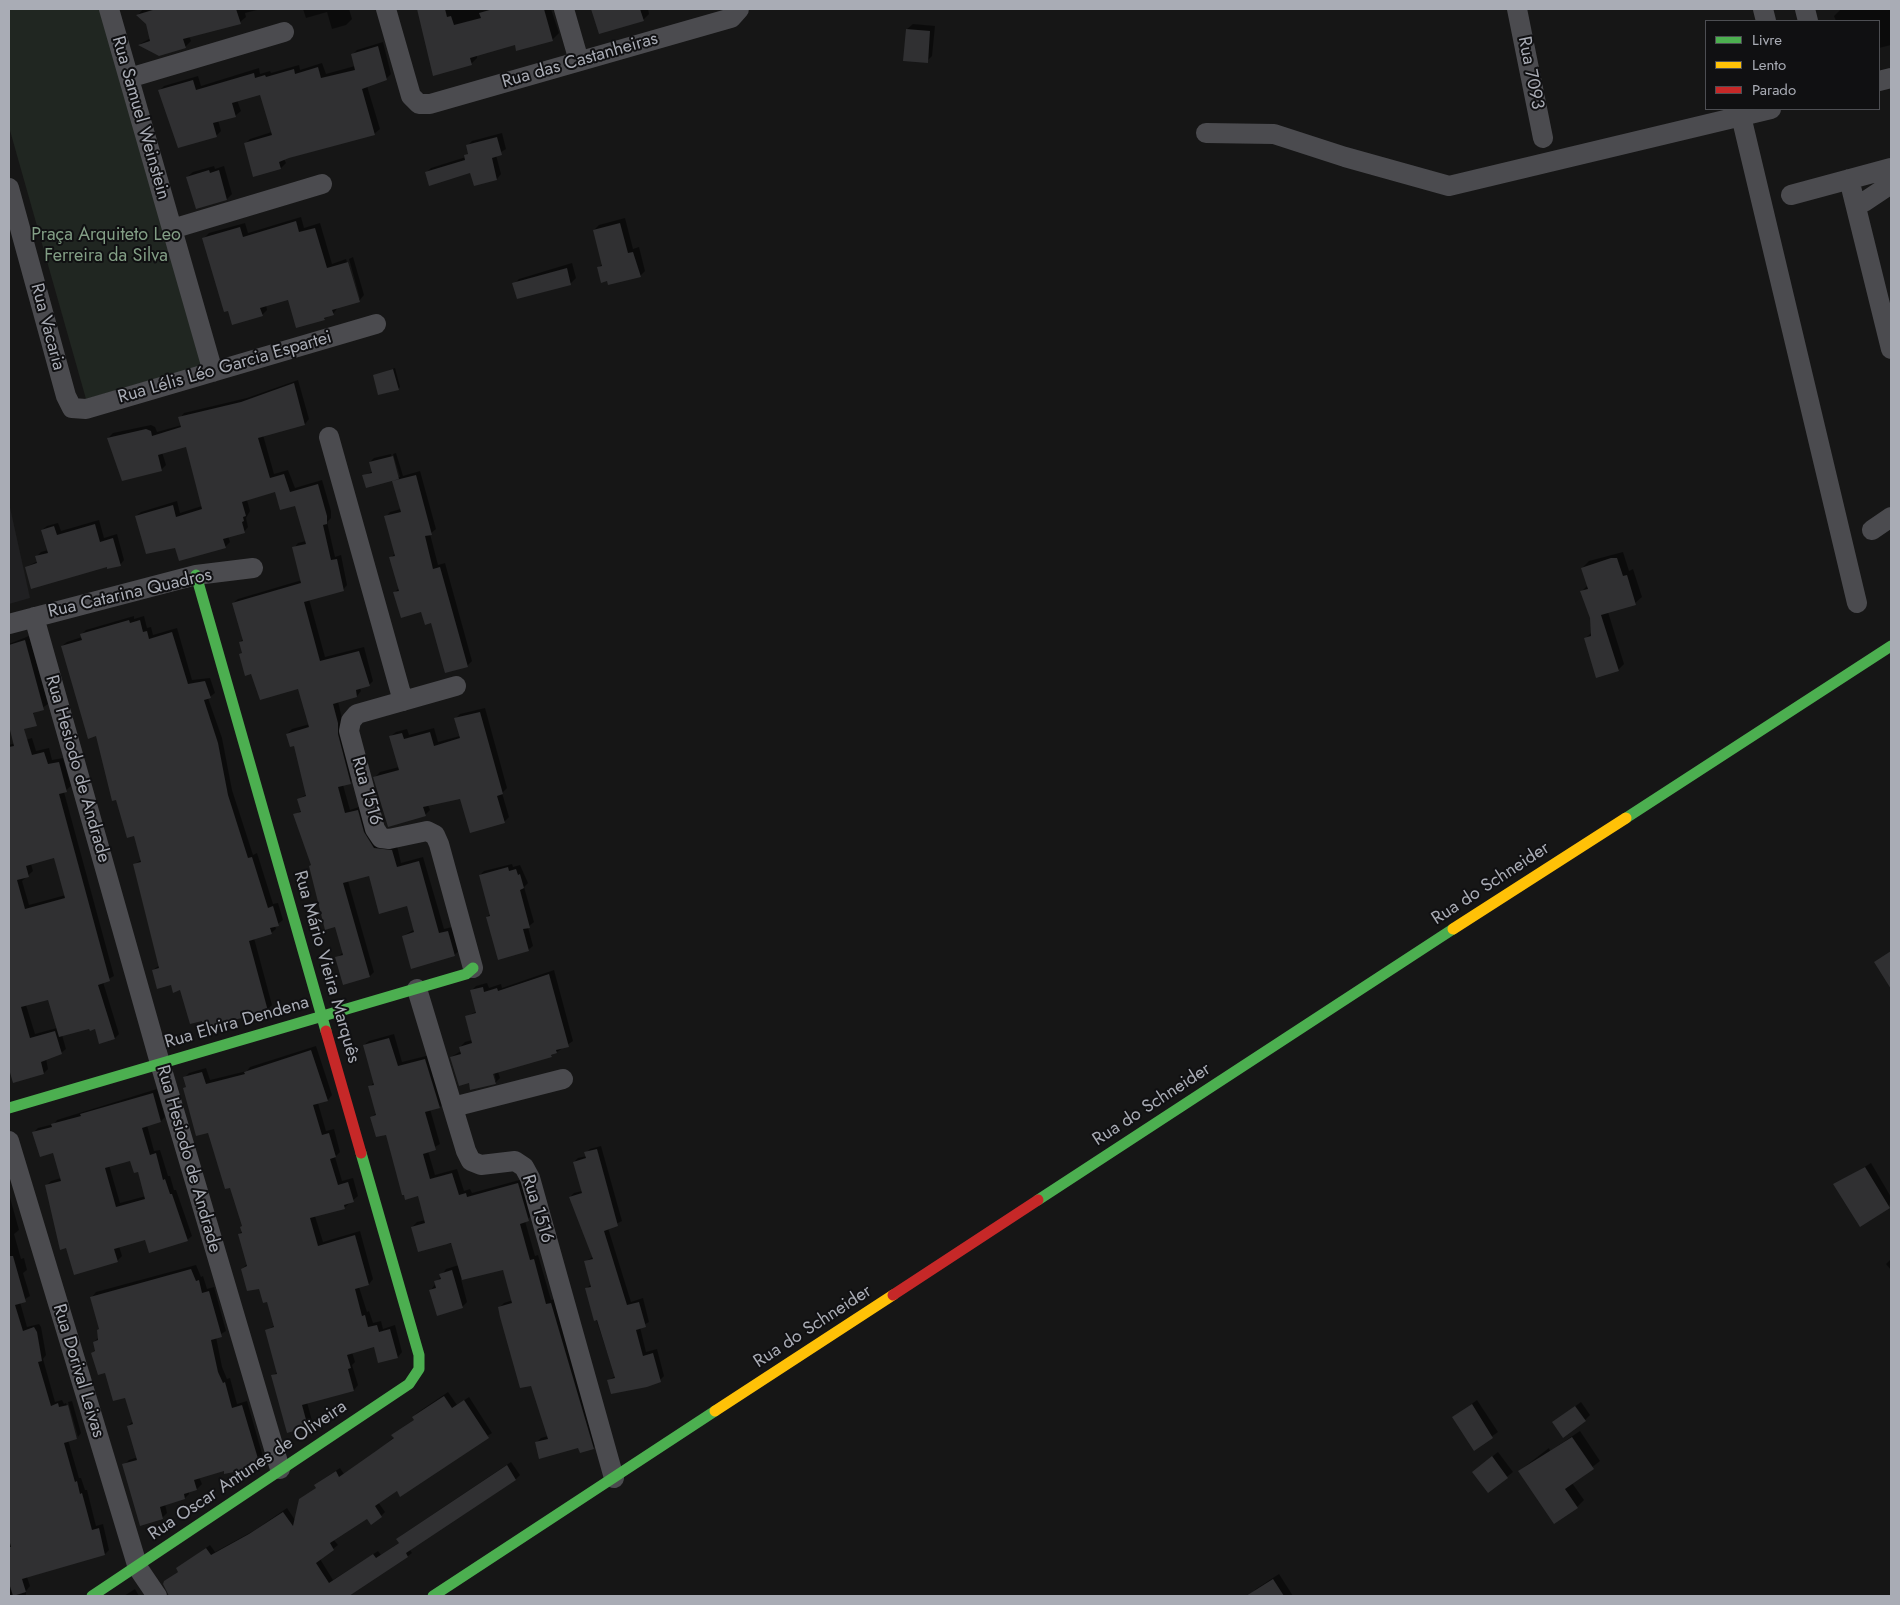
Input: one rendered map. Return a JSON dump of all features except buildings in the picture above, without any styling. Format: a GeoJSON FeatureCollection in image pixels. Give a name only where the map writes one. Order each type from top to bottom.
{"type":"FeatureCollection","features":[{"type":"Feature","properties":{"kind":"street","name":"Rua Samuel Weinstein"},"geometry":{"type":"LineString","coordinates":[[109,9],[213,372]]}},
{"type":"Feature","properties":{"kind":"street","name":"Rua das Castanheiras"},"geometry":{"type":"LineString","coordinates":[[386,9],[411,96],[419,104],[430,104],[731,18],[739,10]]}},
{"type":"Feature","properties":{"kind":"street"},"geometry":{"type":"LineString","coordinates":[[564,9],[579,61]]}},
{"type":"Feature","properties":{"kind":"street","name":"Rua 7093"},"geometry":{"type":"LineString","coordinates":[[1517,9],[1543,138]]}},
{"type":"Feature","properties":{"kind":"street"},"geometry":{"type":"LineString","coordinates":[[129,78],[284,32]]}},
{"type":"Feature","properties":{"kind":"street"},"geometry":{"type":"LineString","coordinates":[[1206,134],[1274,134],[1345,158],[1449,186],[1767,110]]}},
{"type":"Feature","properties":{"kind":"street"},"geometry":{"type":"LineString","coordinates":[[1742,116],[1857,603]]}},
{"type":"Feature","properties":{"kind":"street"},"geometry":{"type":"LineString","coordinates":[[1791,195],[1891,168]]}},
{"type":"Feature","properties":{"kind":"street"},"geometry":{"type":"LineString","coordinates":[[1849,179],[1891,346]]}},
{"type":"Feature","properties":{"kind":"street"},"geometry":{"type":"LineString","coordinates":[[172,229],[322,184]]}},
{"type":"Feature","properties":{"kind":"street"},"geometry":{"type":"LineString","coordinates":[[1856,204],[1864,202],[1891,184]]}},
{"type":"Feature","properties":{"kind":"street","name":"Rua Vacaria"},"geometry":{"type":"LineString","coordinates":[[9,188],[66,396],[72,408]]}},
{"type":"Feature","properties":{"kind":"street","name":"Rua Lélis Léo Garcia Espartei"},"geometry":{"type":"LineString","coordinates":[[72,408],[86,409],[376,324]]}},
{"type":"Feature","properties":{"kind":"street"},"geometry":{"type":"LineString","coordinates":[[329,437],[403,701]]}},
{"type":"Feature","properties":{"kind":"street"},"geometry":{"type":"LineString","coordinates":[[1872,530],[1891,517]]}},
{"type":"Feature","properties":{"kind":"street","name":"Rua Catarina Quadros"},"geometry":{"type":"LineString","coordinates":[[9,624],[196,575],[253,568]]}},
{"type":"Feature","properties":{"kind":"street","name":"Rua Mário Vieira Marquês"},"geometry":{"type":"LineString","coordinates":[[196,575],[419,1355],[419,1369]]}},
{"type":"Feature","properties":{"kind":"street","name":"Rua Hesiodo de Andrade"},"geometry":{"type":"LineString","coordinates":[[34,617],[160,1063],[280,1469]]}},
{"type":"Feature","properties":{"kind":"street","name":"Rua do Schneider"},"geometry":{"type":"LineString","coordinates":[[434,1596],[1390,970],[1891,646]]}},
{"type":"Feature","properties":{"kind":"street","name":"Rua 1516"},"geometry":{"type":"LineString","coordinates":[[456,686],[357,714],[351,721],[349,731],[376,829],[381,838],[389,839],[427,831],[435,835],[473,968]]}},
{"type":"Feature","properties":{"kind":"street","name":"Rua Elvira Dendena"},"geometry":{"type":"LineString","coordinates":[[9,1108],[417,989],[466,974],[473,968]]}},
{"type":"Feature","properties":{"kind":"street","name":"Rua 1516"},"geometry":{"type":"LineString","coordinates":[[417,989],[466,1151],[471,1161],[481,1165],[515,1161],[524,1167],[530,1178],[614,1478]]}},
{"type":"Feature","properties":{"kind":"street"},"geometry":{"type":"LineString","coordinates":[[453,1107],[563,1079]]}},
{"type":"Feature","properties":{"kind":"street","name":"Rua Dorival Leivas"},"geometry":{"type":"LineString","coordinates":[[9,1141],[138,1568],[156,1596]]}},
{"type":"Feature","properties":{"kind":"street","name":"Rua Oscar Antunes de Oliveira"},"geometry":{"type":"LineString","coordinates":[[92,1596],[138,1568],[280,1469],[409,1384],[419,1369]]}},
{"type":"Feature","properties":{"kind":"shaded area"},"geometry":{"type":"Polygon","coordinates":[[[9,503],[30,598],[9,604],[9,503]]]}},
{"type":"Feature","properties":{"kind":"green space","name":"Praça Arquiteto Leo Ferreira da Silva"},"geometry":{"type":"Polygon","coordinates":[[[9,9],[103,9],[204,365],[86,399],[9,127],[9,9]]]}},
{"type":"Feature","properties":{"kind":"traffic: fast"},"geometry":{"type":"LineString","coordinates":[[196,575],[326,1031]]}},
{"type":"Feature","properties":{"kind":"traffic: fast"},"geometry":{"type":"LineString","coordinates":[[1626,818],[1891,646]]}},
{"type":"Feature","properties":{"kind":"traffic: fast"},"geometry":{"type":"LineString","coordinates":[[1038,1200],[1453,929]]}},
{"type":"Feature","properties":{"kind":"traffic: fast"},"geometry":{"type":"LineString","coordinates":[[9,1108],[466,974],[473,968]]}},
{"type":"Feature","properties":{"kind":"traffic: fast"},"geometry":{"type":"LineString","coordinates":[[92,1596],[409,1384],[419,1369],[419,1355],[361,1153]]}},
{"type":"Feature","properties":{"kind":"traffic: fast"},"geometry":{"type":"LineString","coordinates":[[433,1596],[715,1411]]}},
{"type":"Feature","properties":{"kind":"traffic: slow"},"geometry":{"type":"LineString","coordinates":[[1453,929],[1626,818]]}},
{"type":"Feature","properties":{"kind":"traffic: slow"},"geometry":{"type":"LineString","coordinates":[[715,1411],[893,1295]]}},
{"type":"Feature","properties":{"kind":"traffic: jam"},"geometry":{"type":"LineString","coordinates":[[326,1031],[361,1153]]}},
{"type":"Feature","properties":{"kind":"traffic: jam"},"geometry":{"type":"LineString","coordinates":[[893,1295],[1038,1200]]}}]}
